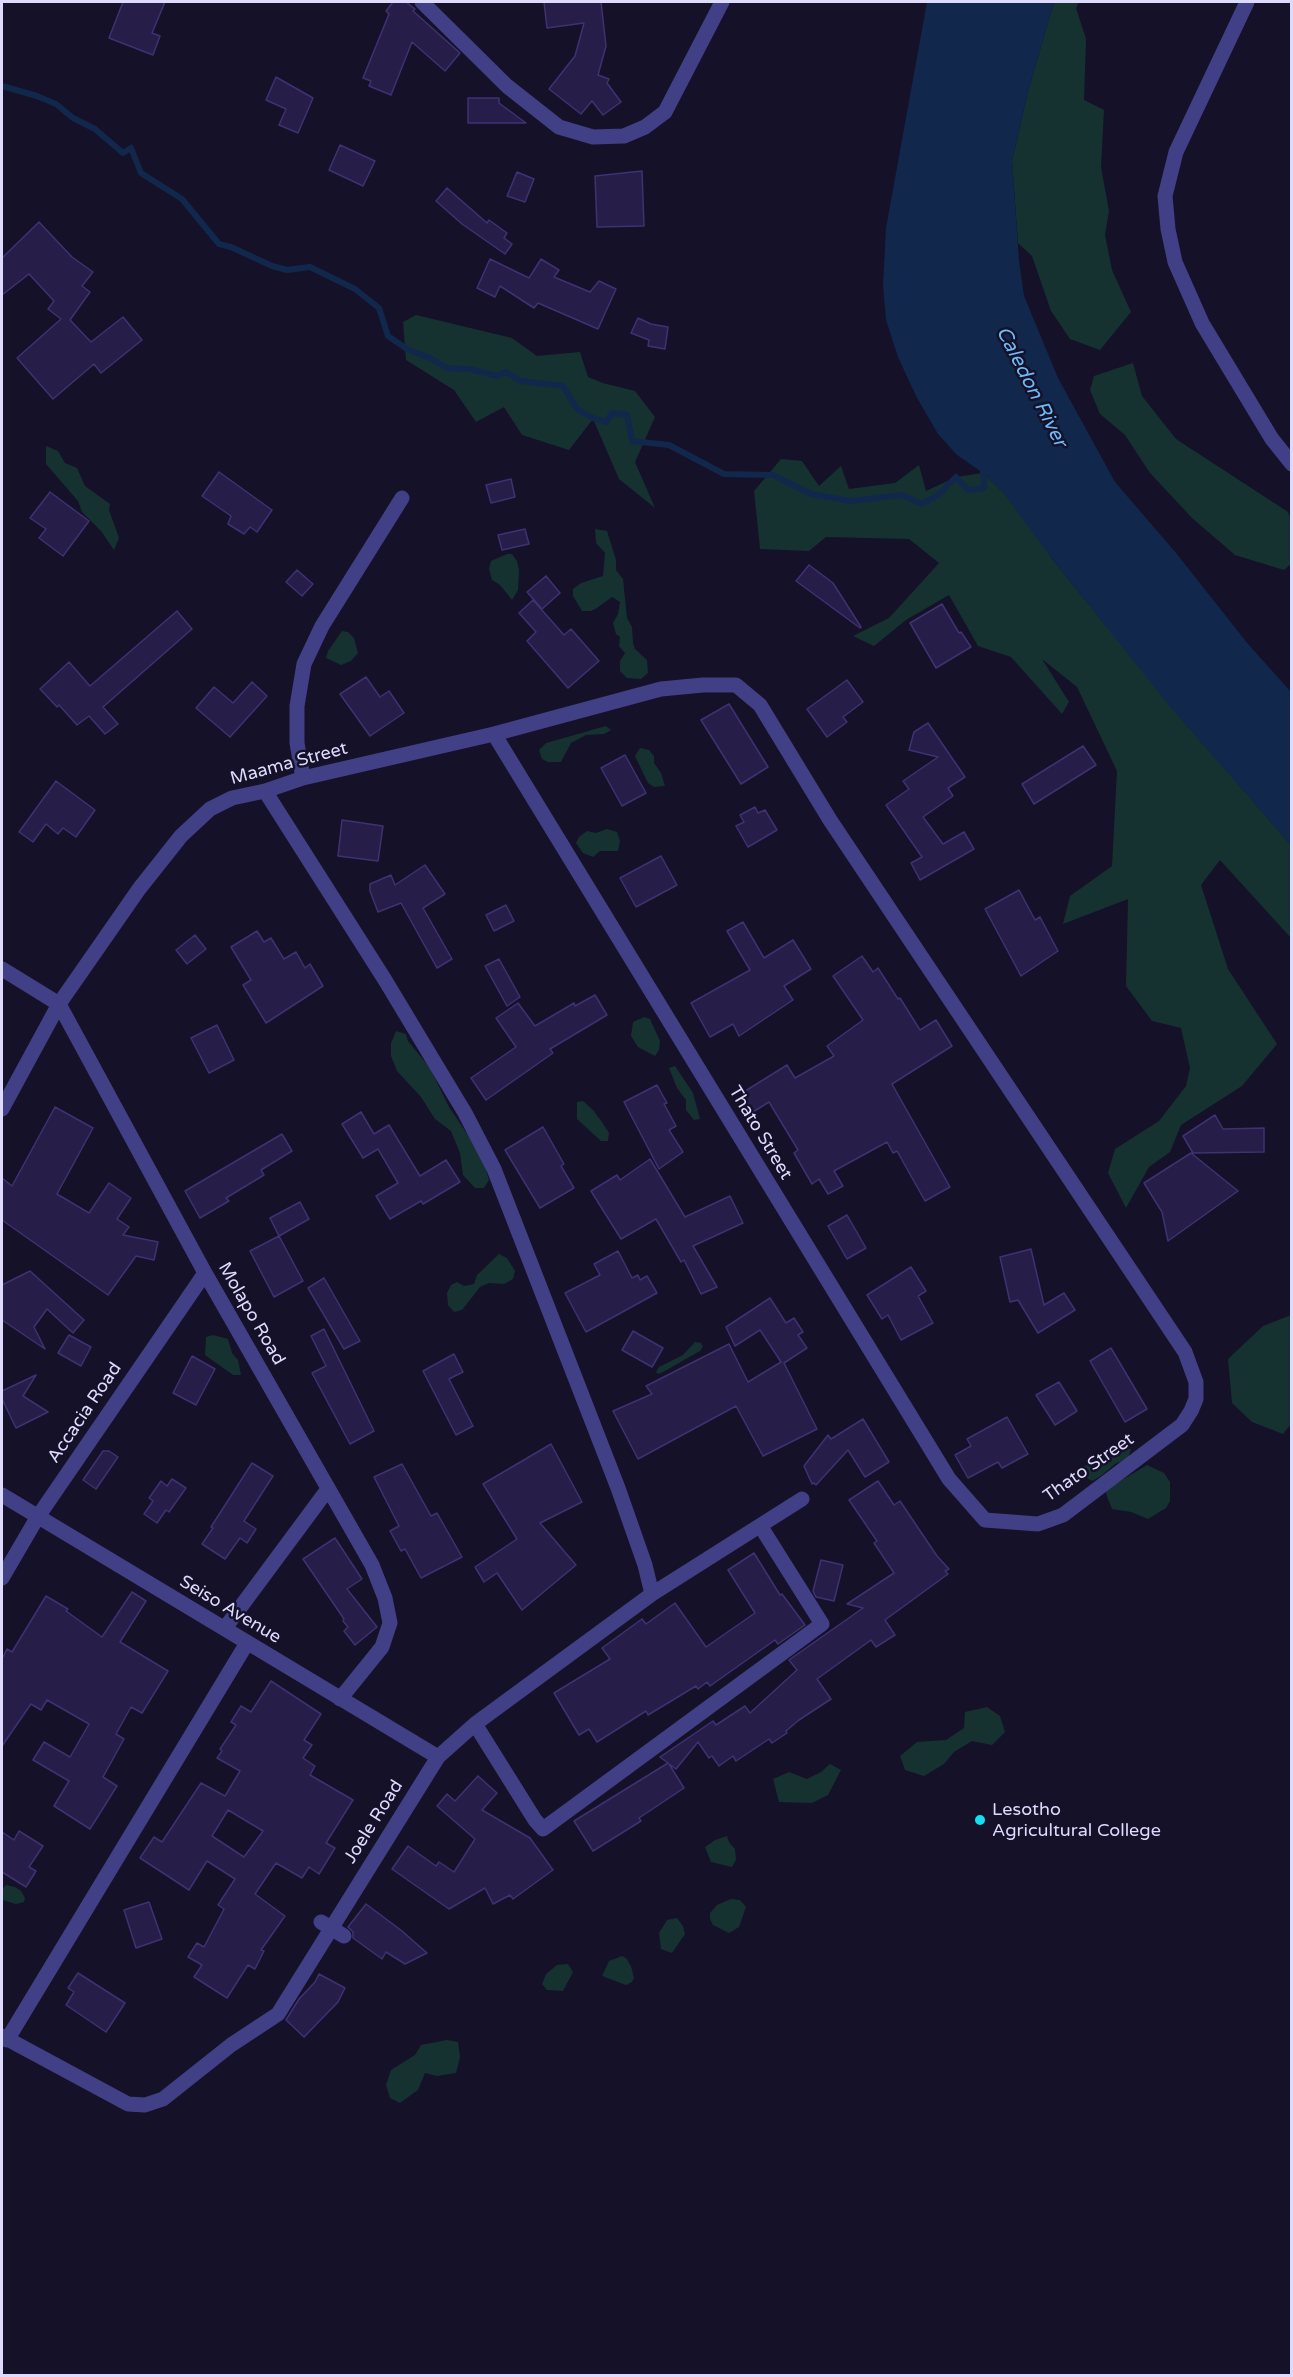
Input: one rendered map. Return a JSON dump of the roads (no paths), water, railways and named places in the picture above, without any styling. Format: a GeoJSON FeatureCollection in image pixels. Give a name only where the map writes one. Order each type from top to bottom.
{"type":"FeatureCollection","features":[{"type":"Feature","properties":{"kind":"street"},"geometry":{"type":"LineString","coordinates":[[422,2],[507,86],[559,127],[592,137],[624,136],[645,127],[665,112],[722,2]]}},
{"type":"Feature","properties":{"kind":"street"},"geometry":{"type":"LineString","coordinates":[[1247,2],[1176,152],[1165,196],[1168,229],[1175,262],[1202,323],[1272,440],[1292,464]]}},
{"type":"Feature","properties":{"kind":"street"},"geometry":{"type":"LineString","coordinates":[[303,778],[297,743],[297,705],[304,664],[322,626],[402,498]]}},
{"type":"Feature","properties":{"kind":"street","name":"Maama Street"},"geometry":{"type":"LineString","coordinates":[[2,1109],[59,1004],[139,889],[181,836],[210,809],[232,798],[264,791],[303,778],[494,734],[662,689],[736,685]]}},
{"type":"Feature","properties":{"kind":"street","name":"Thato Street"},"geometry":{"type":"LineString","coordinates":[[494,734],[949,1479],[985,1520],[1038,1524],[1063,1515],[1182,1425],[1196,1399],[1196,1382],[1185,1352],[830,820],[760,705],[736,685]]}},
{"type":"Feature","properties":{"kind":"street"},"geometry":{"type":"LineString","coordinates":[[264,791],[385,980],[465,1113],[494,1169],[618,1488],[645,1564],[652,1594]]}},
{"type":"Feature","properties":{"kind":"street","name":"Molapo Road"},"geometry":{"type":"LineString","coordinates":[[2,969],[59,1004],[205,1273],[372,1565],[385,1598],[390,1623],[382,1647],[340,1700]]}},
{"type":"Feature","properties":{"kind":"street","name":"Accacia Road"},"geometry":{"type":"LineString","coordinates":[[2,1578],[37,1518],[205,1273]]}},
{"type":"Feature","properties":{"kind":"street"},"geometry":{"type":"LineString","coordinates":[[225,1628],[328,1489]]}},
{"type":"Feature","properties":{"kind":"street","name":"Seiso Avenue"},"geometry":{"type":"LineString","coordinates":[[2,1495],[438,1757]]}},
{"type":"Feature","properties":{"kind":"street","name":"Joele Road"},"geometry":{"type":"LineString","coordinates":[[4,2038],[128,2104],[145,2104],[163,2099],[231,2045],[278,2014],[438,1757],[475,1724],[652,1594],[761,1527],[802,1498]]}},
{"type":"Feature","properties":{"kind":"street"},"geometry":{"type":"LineString","coordinates":[[475,1724],[543,1829],[822,1624],[761,1527]]}},
{"type":"Feature","properties":{"kind":"street"},"geometry":{"type":"LineString","coordinates":[[4,2038],[247,1643]]}},
{"type":"Feature","properties":{"kind":"water","name":"Caledon River"},"geometry":{"type":"Polygon","coordinates":[[[927,2],[1054,2],[1028,91],[1012,161],[1019,261],[1024,296],[1058,378],[1115,482],[1176,553],[1248,644],[1291,692],[1291,845],[1171,708],[1053,560],[1002,491],[983,473],[957,455],[938,434],[916,396],[898,357],[886,320],[883,285],[886,228],[927,2]]]}},
{"type":"Feature","properties":{"kind":"waterway"},"geometry":{"type":"LineString","coordinates":[[2,86],[56,104],[73,118],[95,129],[123,153],[131,148],[141,173],[182,199],[219,244],[287,270],[310,267],[355,289],[379,308],[388,336],[407,349],[447,368],[470,369],[497,376],[506,372],[521,381],[563,386],[577,409],[606,422],[612,413],[627,415],[632,441],[669,445],[724,474],[773,475],[811,494],[850,501],[902,495],[922,504],[938,495],[956,477],[968,490],[984,488],[983,473],[988,473]]}},
{"type":"Feature","properties":{"kind":"place","name":"Lesotho Agricultural College"},"geometry":{"type":"Point","coordinates":[980,1820]}}]}
